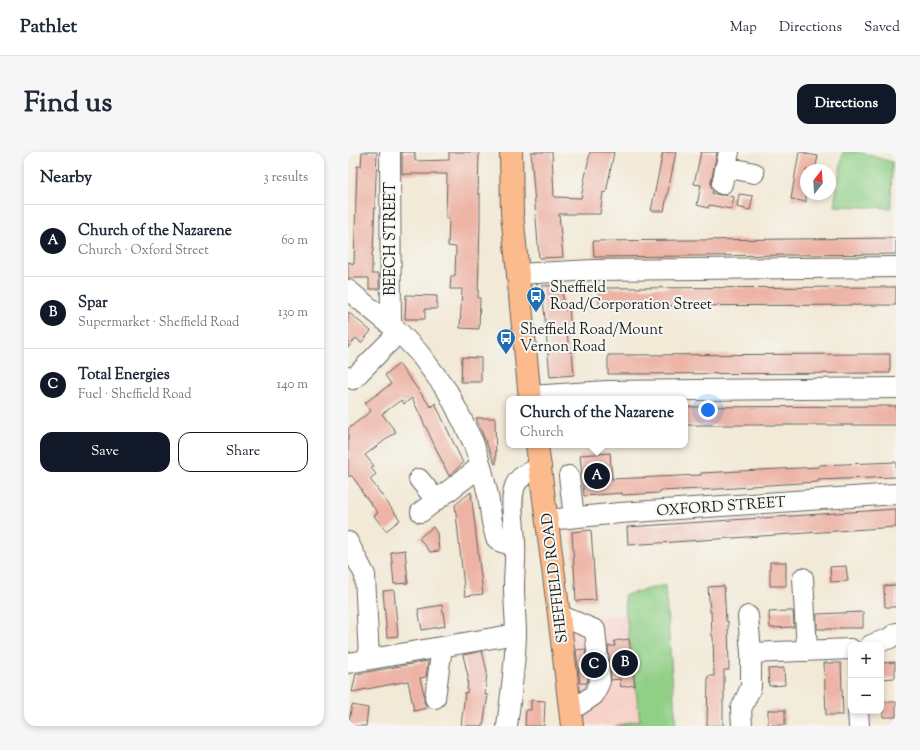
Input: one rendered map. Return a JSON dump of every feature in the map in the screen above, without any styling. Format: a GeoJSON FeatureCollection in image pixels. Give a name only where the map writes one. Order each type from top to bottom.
{"type":"FeatureCollection","features":[{"type":"Feature","properties":{"kind":"highway"},"geometry":{"type":"LineString","coordinates":[[511,152],[512,213],[530,396]]}},
{"type":"Feature","properties":{"kind":"highway","name":"SHEFFIELD ROAD"},"geometry":{"type":"LineString","coordinates":[[538,448],[571,719]]}},
{"type":"Feature","properties":{"kind":"street","name":"BEECH STREET"},"geometry":{"type":"LineString","coordinates":[[390,152],[395,329]]}},
{"type":"Feature","properties":{"kind":"street"},"geometry":{"type":"LineString","coordinates":[[726,168],[754,173]]}},
{"type":"Feature","properties":{"kind":"street"},"geometry":{"type":"LineString","coordinates":[[518,274],[593,270],[896,268]]}},
{"type":"Feature","properties":{"kind":"street"},"geometry":{"type":"LineString","coordinates":[[348,290],[395,329],[419,353],[448,392],[473,442],[481,466],[496,538],[501,542],[508,544],[515,543]]}},
{"type":"Feature","properties":{"kind":"street"},"geometry":{"type":"LineString","coordinates":[[348,377],[353,379],[395,329]]}},
{"type":"Feature","properties":{"kind":"street"},"geometry":{"type":"LineString","coordinates":[[552,396],[607,391],[896,388]]}},
{"type":"Feature","properties":{"kind":"street"},"geometry":{"type":"LineString","coordinates":[[421,512],[481,466]]}},
{"type":"Feature","properties":{"kind":"street"},"geometry":{"type":"LineString","coordinates":[[507,726],[513,680],[516,634],[513,495],[514,488],[520,478],[525,474],[541,467]]}},
{"type":"Feature","properties":{"kind":"street"},"geometry":{"type":"LineString","coordinates":[[569,476],[574,517]]}},
{"type":"Feature","properties":{"kind":"street"},"geometry":{"type":"LineString","coordinates":[[419,479],[436,500]]}},
{"type":"Feature","properties":{"kind":"street","name":"OXFORD STREET"},"geometry":{"type":"LineString","coordinates":[[547,520],[896,494]]}},
{"type":"Feature","properties":{"kind":"street"},"geometry":{"type":"LineString","coordinates":[[348,542],[365,575],[369,659]]}},
{"type":"Feature","properties":{"kind":"street"},"geometry":{"type":"LineString","coordinates":[[803,578],[807,651]]}},
{"type":"Feature","properties":{"kind":"street"},"geometry":{"type":"LineString","coordinates":[[559,615],[595,630],[600,681],[594,695],[571,719]]}},
{"type":"Feature","properties":{"kind":"street"},"geometry":{"type":"LineString","coordinates":[[742,726],[741,709],[751,687],[751,653],[748,616]]}},
{"type":"Feature","properties":{"kind":"street"},"geometry":{"type":"LineString","coordinates":[[879,642],[890,638],[896,633]]}},
{"type":"Feature","properties":{"kind":"street"},"geometry":{"type":"LineString","coordinates":[[348,662],[516,634]]}},
{"type":"Feature","properties":{"kind":"street"},"geometry":{"type":"LineString","coordinates":[[435,698],[442,647]]}},
{"type":"Feature","properties":{"kind":"street"},"geometry":{"type":"LineString","coordinates":[[751,653],[848,649]]}},
{"type":"Feature","properties":{"kind":"street"},"geometry":{"type":"LineString","coordinates":[[858,714],[859,726]]}},
{"type":"Feature","properties":{"kind":"shaded area"},"geometry":{"type":"Polygon","coordinates":[[[566,609],[593,618],[626,614],[640,721],[615,726],[580,726],[566,609]]]}},
{"type":"Feature","properties":{"kind":"green space"},"geometry":{"type":"Polygon","coordinates":[[[843,152],[858,152],[892,162],[891,208],[834,206],[843,152]]]}},
{"type":"Feature","properties":{"kind":"green space"},"geometry":{"type":"Polygon","coordinates":[[[665,585],[676,726],[615,726],[640,720],[624,595],[665,585]]]}},
{"type":"Feature","properties":{"kind":"building"},"geometry":{"type":"Polygon","coordinates":[[[362,152],[377,152],[372,274],[379,274],[379,289],[369,289],[369,278],[348,278],[348,262],[354,264],[357,166],[361,166],[362,152]]]}},
{"type":"Feature","properties":{"kind":"building"},"geometry":{"type":"Polygon","coordinates":[[[402,152],[415,152],[415,161],[449,160],[449,152],[479,152],[479,329],[460,328],[462,289],[450,289],[451,276],[455,276],[456,247],[448,246],[449,218],[446,218],[447,174],[402,174],[402,152]]]}},
{"type":"Feature","properties":{"kind":"building"},"geometry":{"type":"Polygon","coordinates":[[[531,152],[552,152],[554,197],[581,198],[590,152],[614,152],[606,193],[603,192],[600,214],[559,214],[563,257],[539,258],[531,152]]]}},
{"type":"Feature","properties":{"kind":"building"},"geometry":{"type":"Polygon","coordinates":[[[663,152],[676,152],[664,211],[651,211],[663,152]]]}},
{"type":"Feature","properties":{"kind":"building"},"geometry":{"type":"Polygon","coordinates":[[[701,152],[717,152],[711,182],[711,187],[713,190],[712,193],[734,197],[731,209],[709,205],[708,208],[697,205],[701,185],[694,184],[701,152]]]}},
{"type":"Feature","properties":{"kind":"building"},"geometry":{"type":"Polygon","coordinates":[[[799,152],[806,152],[806,154],[818,156],[816,164],[800,164],[800,200],[806,200],[806,202],[791,199],[799,152]]]}},
{"type":"Feature","properties":{"kind":"building"},"geometry":{"type":"Polygon","coordinates":[[[739,194],[753,196],[750,210],[737,207],[739,194]]]}},
{"type":"Feature","properties":{"kind":"building"},"geometry":{"type":"Polygon","coordinates":[[[896,238],[896,254],[594,257],[593,241],[896,238]]]}},
{"type":"Feature","properties":{"kind":"building"},"geometry":{"type":"Polygon","coordinates":[[[562,285],[564,310],[569,309],[571,331],[567,331],[569,352],[572,352],[574,375],[550,377],[542,286],[562,285]]]}},
{"type":"Feature","properties":{"kind":"building"},"geometry":{"type":"Polygon","coordinates":[[[896,287],[896,305],[599,306],[599,288],[896,287]]]}},
{"type":"Feature","properties":{"kind":"building"},"geometry":{"type":"Polygon","coordinates":[[[406,295],[437,296],[437,309],[425,309],[425,319],[405,319],[406,295]]]}},
{"type":"Feature","properties":{"kind":"building"},"geometry":{"type":"Polygon","coordinates":[[[348,312],[371,331],[361,343],[356,338],[348,348],[348,312]]]}},
{"type":"Feature","properties":{"kind":"building"},"geometry":{"type":"Polygon","coordinates":[[[890,354],[890,373],[608,374],[608,355],[890,354]]]}},
{"type":"Feature","properties":{"kind":"building"},"geometry":{"type":"Polygon","coordinates":[[[462,357],[481,358],[481,382],[461,382],[462,357]]]}},
{"type":"Feature","properties":{"kind":"building"},"geometry":{"type":"Polygon","coordinates":[[[399,364],[431,407],[435,403],[463,463],[449,476],[412,398],[404,404],[401,400],[382,414],[396,432],[365,455],[374,466],[371,468],[376,474],[370,479],[400,520],[386,531],[374,516],[378,513],[361,491],[362,490],[352,476],[348,476],[348,429],[371,411],[365,403],[391,384],[385,375],[399,364]]]}},
{"type":"Feature","properties":{"kind":"building"},"geometry":{"type":"Polygon","coordinates":[[[896,406],[896,425],[688,425],[688,407],[896,406]]]}},
{"type":"Feature","properties":{"kind":"building"},"geometry":{"type":"Polygon","coordinates":[[[476,418],[495,418],[496,464],[495,464],[476,418]]]}},
{"type":"Feature","properties":{"kind":"building"},"geometry":{"type":"Polygon","coordinates":[[[610,453],[612,479],[701,475],[701,473],[819,467],[819,465],[896,462],[896,477],[818,480],[818,482],[751,487],[584,496],[580,455],[610,453]]]}},
{"type":"Feature","properties":{"kind":"building"},"geometry":{"type":"Polygon","coordinates":[[[471,492],[483,594],[465,596],[455,505],[471,492]]]}},
{"type":"Feature","properties":{"kind":"building"},"geometry":{"type":"Polygon","coordinates":[[[896,509],[896,527],[628,545],[627,527],[896,509]]]}},
{"type":"Feature","properties":{"kind":"building"},"geometry":{"type":"Polygon","coordinates":[[[433,527],[437,533],[439,551],[430,552],[419,538],[433,527]]]}},
{"type":"Feature","properties":{"kind":"building"},"geometry":{"type":"Polygon","coordinates":[[[591,530],[596,600],[576,601],[572,532],[591,530]]]}},
{"type":"Feature","properties":{"kind":"building"},"geometry":{"type":"Polygon","coordinates":[[[405,550],[408,583],[394,584],[391,552],[405,550]]]}},
{"type":"Feature","properties":{"kind":"building"},"geometry":{"type":"Polygon","coordinates":[[[770,562],[786,562],[786,586],[770,586],[770,562]]]}},
{"type":"Feature","properties":{"kind":"building"},"geometry":{"type":"Polygon","coordinates":[[[846,566],[848,581],[831,582],[830,567],[846,566]]]}},
{"type":"Feature","properties":{"kind":"building"},"geometry":{"type":"Polygon","coordinates":[[[896,585],[896,607],[885,607],[884,586],[896,585]]]}},
{"type":"Feature","properties":{"kind":"building"},"geometry":{"type":"Polygon","coordinates":[[[724,586],[726,621],[728,621],[729,670],[724,670],[723,726],[707,726],[708,676],[714,676],[713,636],[708,587],[724,586]]]}},
{"type":"Feature","properties":{"kind":"building"},"geometry":{"type":"Polygon","coordinates":[[[394,590],[398,636],[387,637],[383,591],[394,590]]]}},
{"type":"Feature","properties":{"kind":"building"},"geometry":{"type":"Polygon","coordinates":[[[442,605],[445,626],[422,630],[418,609],[442,605]]]}},
{"type":"Feature","properties":{"kind":"building"},"geometry":{"type":"Polygon","coordinates":[[[793,611],[794,627],[770,628],[769,612],[793,611]]]}},
{"type":"Feature","properties":{"kind":"building"},"geometry":{"type":"Polygon","coordinates":[[[863,612],[863,628],[817,629],[817,614],[863,612]]]}},
{"type":"Feature","properties":{"kind":"building"},"geometry":{"type":"Polygon","coordinates":[[[629,639],[635,685],[621,687],[620,679],[611,680],[608,646],[615,646],[614,641],[629,639]]]}},
{"type":"Feature","properties":{"kind":"building"},"geometry":{"type":"Polygon","coordinates":[[[585,649],[588,679],[587,683],[580,683],[576,650],[585,649]]]}},
{"type":"Feature","properties":{"kind":"building"},"geometry":{"type":"Polygon","coordinates":[[[482,651],[487,671],[485,695],[488,695],[483,726],[461,726],[465,692],[467,693],[468,676],[463,655],[482,651]]]}},
{"type":"Feature","properties":{"kind":"building"},"geometry":{"type":"Polygon","coordinates":[[[428,661],[426,677],[420,678],[424,694],[424,702],[427,708],[414,711],[408,681],[352,692],[356,674],[428,661]]]}},
{"type":"Feature","properties":{"kind":"building"},"geometry":{"type":"Polygon","coordinates":[[[895,662],[895,678],[884,679],[884,663],[895,662]]]}},
{"type":"Feature","properties":{"kind":"building"},"geometry":{"type":"Polygon","coordinates":[[[824,663],[841,663],[843,715],[826,715],[824,663]]]}},
{"type":"Feature","properties":{"kind":"building"},"geometry":{"type":"Polygon","coordinates":[[[784,668],[785,685],[769,686],[768,669],[784,668]]]}},
{"type":"Feature","properties":{"kind":"building"},"geometry":{"type":"Polygon","coordinates":[[[531,700],[545,701],[544,726],[525,726],[526,710],[531,710],[531,700]]]}},
{"type":"Feature","properties":{"kind":"building"},"geometry":{"type":"Polygon","coordinates":[[[884,702],[896,702],[896,717],[883,717],[884,702]]]}},
{"type":"Feature","properties":{"kind":"building"},"geometry":{"type":"Polygon","coordinates":[[[352,705],[368,708],[366,726],[348,726],[352,705]]]}},
{"type":"Feature","properties":{"kind":"building"},"geometry":{"type":"Polygon","coordinates":[[[768,710],[785,710],[785,725],[768,725],[768,710]]]}},
{"type":"Feature","properties":{"kind":"place","name":"Sheffield Road/Corporation Street"},"geometry":{"type":"Point","coordinates":[536,313]}},
{"type":"Feature","properties":{"kind":"place","name":"Sheffield Road/Mount Vernon Road"},"geometry":{"type":"Point","coordinates":[506,355]}},
{"type":"Feature","properties":{"kind":"place","name":"Church of the Nazarene"},"geometry":{"type":"Point","coordinates":[597,476]}},
{"type":"Feature","properties":{"kind":"place","name":"Spar"},"geometry":{"type":"Point","coordinates":[625,663]}},
{"type":"Feature","properties":{"kind":"place","name":"Total Energies"},"geometry":{"type":"Point","coordinates":[594,665]}}]}
